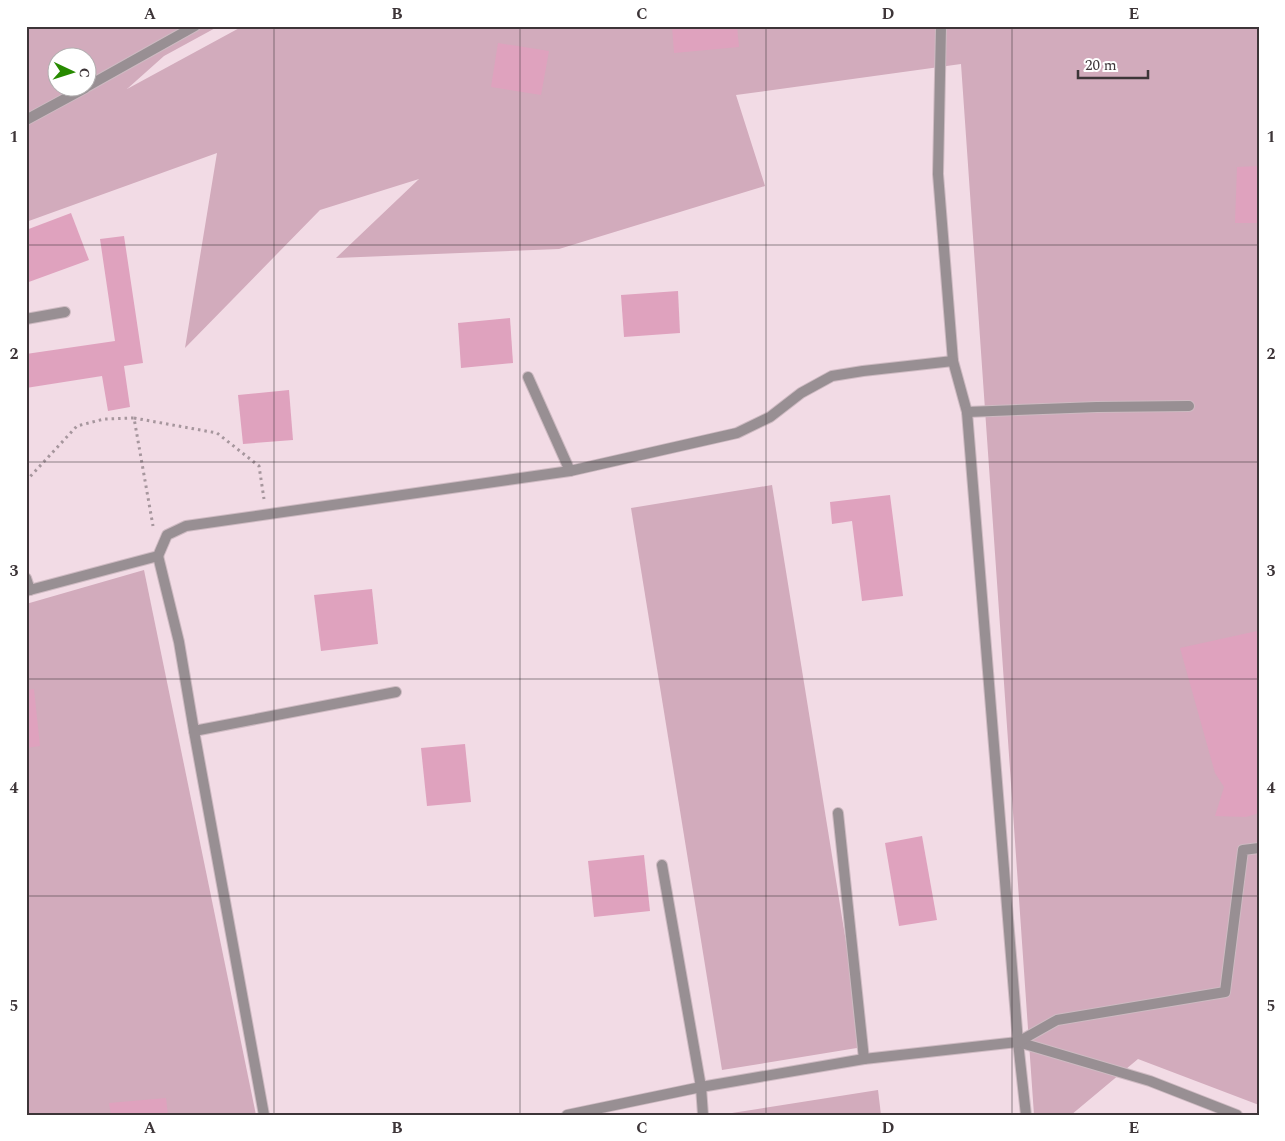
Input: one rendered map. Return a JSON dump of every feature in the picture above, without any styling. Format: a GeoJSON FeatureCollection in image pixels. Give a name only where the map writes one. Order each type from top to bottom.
{"type":"FeatureCollection","features":[{"type":"Feature","properties":{"kind":"street"},"geometry":{"type":"LineString","coordinates":[[98,80],[195,26]]}},
{"type":"Feature","properties":{"kind":"street"},"geometry":{"type":"LineString","coordinates":[[941,26],[938,174],[953,361],[967,412],[1018,1042],[1026,1115]]}},
{"type":"Feature","properties":{"kind":"street"},"geometry":{"type":"LineString","coordinates":[[26,120],[66,98]]}},
{"type":"Feature","properties":{"kind":"street"},"geometry":{"type":"LineString","coordinates":[[26,319],[65,312]]}},
{"type":"Feature","properties":{"kind":"street"},"geometry":{"type":"LineString","coordinates":[[264,1115],[178,642],[158,556],[167,535],[186,526],[570,471],[737,433],[770,417],[801,393],[832,376],[953,361]]}},
{"type":"Feature","properties":{"kind":"street"},"geometry":{"type":"LineString","coordinates":[[528,377],[570,471]]}},
{"type":"Feature","properties":{"kind":"street"},"geometry":{"type":"LineString","coordinates":[[967,412],[1188,406]]}},
{"type":"Feature","properties":{"kind":"street"},"geometry":{"type":"LineString","coordinates":[[26,578],[28,590],[158,556]]}},
{"type":"Feature","properties":{"kind":"street"},"geometry":{"type":"LineString","coordinates":[[194,731],[396,692]]}},
{"type":"Feature","properties":{"kind":"street"},"geometry":{"type":"LineString","coordinates":[[838,813],[864,1059]]}},
{"type":"Feature","properties":{"kind":"street"},"geometry":{"type":"LineString","coordinates":[[1018,1042],[1057,1020],[1225,992],[1243,850],[1259,848]]}},
{"type":"Feature","properties":{"kind":"street"},"geometry":{"type":"LineString","coordinates":[[662,865],[701,1087],[703,1115]]}},
{"type":"Feature","properties":{"kind":"street"},"geometry":{"type":"LineString","coordinates":[[567,1115],[701,1087],[864,1059],[1018,1042],[1150,1081],[1237,1115]]}},
{"type":"Feature","properties":{"kind":"path"},"geometry":{"type":"LineString","coordinates":[[134,418],[158,556]]}},
{"type":"Feature","properties":{"kind":"path"},"geometry":{"type":"LineString","coordinates":[[26,481],[77,426],[104,419],[134,418],[217,433],[259,466],[266,515]]}},
{"type":"Feature","properties":{"kind":"shaded area"},"geometry":{"type":"Polygon","coordinates":[[[26,26],[219,26],[164,56],[127,89],[243,26],[1259,26],[1259,1105],[1138,1059],[1071,1115],[1034,1115],[961,64],[736,95],[765,186],[559,249],[336,258],[419,179],[320,210],[185,348],[217,153],[26,222],[26,26]]]}},
{"type":"Feature","properties":{"kind":"shaded area"},"geometry":{"type":"Polygon","coordinates":[[[772,485],[863,1047],[722,1070],[631,508],[772,485]]]}},
{"type":"Feature","properties":{"kind":"shaded area"},"geometry":{"type":"Polygon","coordinates":[[[144,570],[256,1115],[26,1115],[26,604],[144,570]]]}},
{"type":"Feature","properties":{"kind":"shaded area"},"geometry":{"type":"Polygon","coordinates":[[[878,1090],[881,1115],[732,1115],[732,1113],[878,1090]]]}},
{"type":"Feature","properties":{"kind":"building"},"geometry":{"type":"Polygon","coordinates":[[[672,26],[737,26],[739,47],[674,53],[672,26]]]}},
{"type":"Feature","properties":{"kind":"building"},"geometry":{"type":"Polygon","coordinates":[[[498,43],[549,51],[541,95],[491,87],[498,43]]]}},
{"type":"Feature","properties":{"kind":"building"},"geometry":{"type":"Polygon","coordinates":[[[1259,166],[1259,223],[1235,223],[1237,167],[1259,166]]]}},
{"type":"Feature","properties":{"kind":"building"},"geometry":{"type":"Polygon","coordinates":[[[71,213],[89,260],[26,283],[26,230],[71,213]]]}},
{"type":"Feature","properties":{"kind":"building"},"geometry":{"type":"Polygon","coordinates":[[[124,236],[143,363],[124,366],[130,407],[108,411],[102,376],[26,388],[26,354],[115,341],[100,239],[124,236]]]}},
{"type":"Feature","properties":{"kind":"building"},"geometry":{"type":"Polygon","coordinates":[[[678,291],[680,333],[624,337],[621,295],[678,291]]]}},
{"type":"Feature","properties":{"kind":"building"},"geometry":{"type":"Polygon","coordinates":[[[510,318],[513,363],[461,368],[458,323],[510,318]]]}},
{"type":"Feature","properties":{"kind":"building"},"geometry":{"type":"Polygon","coordinates":[[[289,390],[293,440],[243,444],[238,395],[289,390]]]}},
{"type":"Feature","properties":{"kind":"building"},"geometry":{"type":"Polygon","coordinates":[[[890,495],[903,596],[862,601],[852,521],[832,524],[830,502],[890,495]]]}},
{"type":"Feature","properties":{"kind":"building"},"geometry":{"type":"Polygon","coordinates":[[[372,589],[378,644],[321,651],[314,595],[372,589]]]}},
{"type":"Feature","properties":{"kind":"building"},"geometry":{"type":"Polygon","coordinates":[[[1257,631],[1259,637],[1259,813],[1246,817],[1215,816],[1224,787],[1215,773],[1180,648],[1257,631]]]}},
{"type":"Feature","properties":{"kind":"building"},"geometry":{"type":"Polygon","coordinates":[[[34,689],[40,746],[26,748],[26,690],[34,689]]]}},
{"type":"Feature","properties":{"kind":"building"},"geometry":{"type":"Polygon","coordinates":[[[465,744],[471,802],[427,806],[421,748],[465,744]]]}},
{"type":"Feature","properties":{"kind":"building"},"geometry":{"type":"Polygon","coordinates":[[[922,836],[937,920],[899,926],[885,843],[922,836]]]}},
{"type":"Feature","properties":{"kind":"building"},"geometry":{"type":"Polygon","coordinates":[[[644,855],[650,911],[594,917],[588,861],[644,855]]]}},
{"type":"Feature","properties":{"kind":"building"},"geometry":{"type":"Polygon","coordinates":[[[166,1098],[168,1115],[111,1115],[109,1103],[166,1098]]]}}]}
